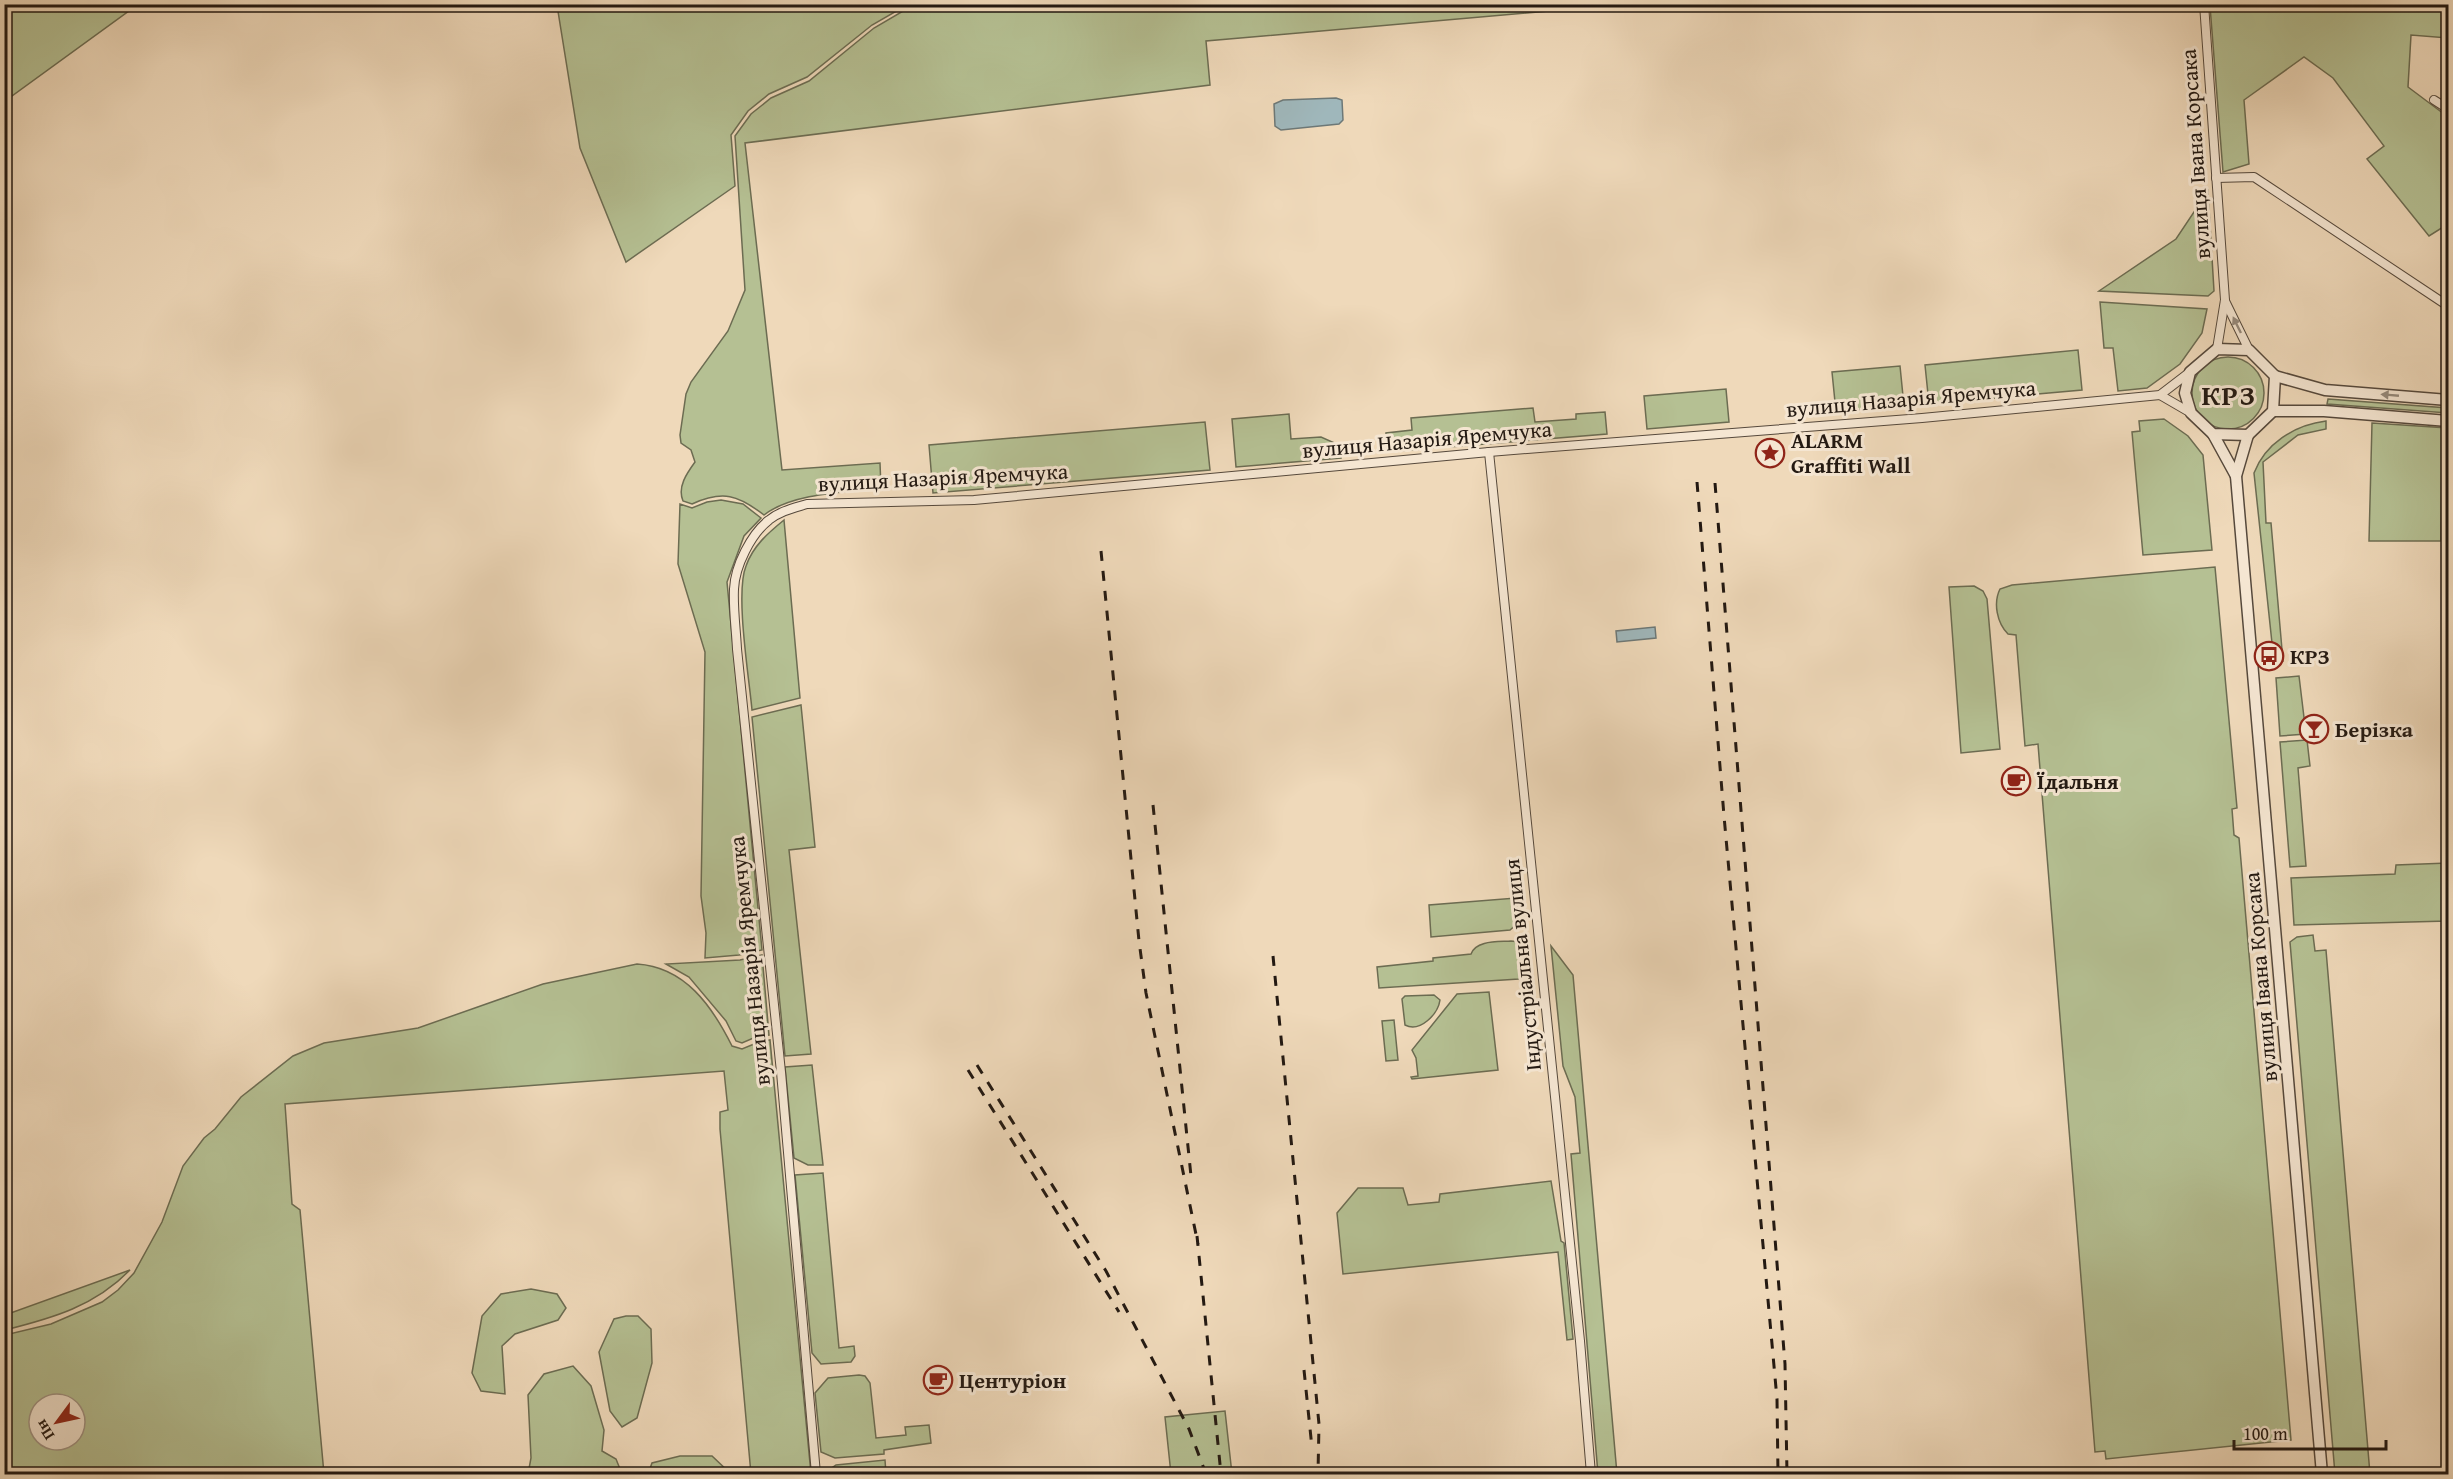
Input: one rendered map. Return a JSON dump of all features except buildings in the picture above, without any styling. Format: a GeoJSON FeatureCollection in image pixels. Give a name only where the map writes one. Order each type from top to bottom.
{"type":"FeatureCollection","features":[{"type":"Feature","properties":{"kind":"street","name":"вулиця Івана Корсака"},"geometry":{"type":"LineString","coordinates":[[2204,4],[2225,300],[2217,349]]}},
{"type":"Feature","properties":{"kind":"street"},"geometry":{"type":"LineString","coordinates":[[2434,100],[2448,110]]}},
{"type":"Feature","properties":{"kind":"street"},"geometry":{"type":"LineString","coordinates":[[2216,178],[2254,177],[2448,306]]}},
{"type":"Feature","properties":{"kind":"street","name":"вулиця Івана Корсака"},"geometry":{"type":"LineString","coordinates":[[2225,300],[2249,350]]}},
{"type":"Feature","properties":{"kind":"street"},"geometry":{"type":"LineString","coordinates":[[2236,476],[2213,434],[2191,413],[2160,395],[2217,349],[2249,350],[2275,376],[2325,390],[2448,400]]}},
{"type":"Feature","properties":{"kind":"street"},"geometry":{"type":"LineString","coordinates":[[2190,372],[2186,393],[2191,413]]}},
{"type":"Feature","properties":{"kind":"street"},"geometry":{"type":"LineString","coordinates":[[2274,411],[2275,376]]}},
{"type":"Feature","properties":{"kind":"street","name":"вулиця Назарія Яремчука"},"geometry":{"type":"LineString","coordinates":[[816,1474],[781,1072],[737,649],[734,589],[737,569],[756,534],[768,520],[787,510],[807,504],[974,500],[1488,452],[1910,419],[2160,395]]}},
{"type":"Feature","properties":{"kind":"street"},"geometry":{"type":"LineString","coordinates":[[2236,476],[2248,435],[2274,411],[2324,411],[2448,421]]}},
{"type":"Feature","properties":{"kind":"street"},"geometry":{"type":"LineString","coordinates":[[2213,434],[2248,435]]}},
{"type":"Feature","properties":{"kind":"street","name":"Індустріальна вулиця"},"geometry":{"type":"LineString","coordinates":[[1488,452],[1580,1341],[1591,1474]]}},
{"type":"Feature","properties":{"kind":"street","name":"вулиця Івана Корсака"},"geometry":{"type":"LineString","coordinates":[[2236,476],[2322,1474]]}},
{"type":"Feature","properties":{"kind":"green space"},"geometry":{"type":"Polygon","coordinates":[[[5,4],[137,4],[137,5],[5,101],[5,4]]]}},
{"type":"Feature","properties":{"kind":"green space"},"geometry":{"type":"Polygon","coordinates":[[[915,4],[1573,5],[1560,10],[1206,41],[1210,85],[745,143],[782,470],[880,463],[881,488],[836,492],[804,498],[789,502],[764,515],[746,503],[730,497],[713,497],[692,504],[683,501],[682,485],[695,462],[691,450],[681,443],[680,435],[686,394],[691,382],[728,331],[745,290],[735,136],[751,114],[771,98],[809,81],[874,28],[915,4]]]}},
{"type":"Feature","properties":{"kind":"green space"},"geometry":{"type":"Polygon","coordinates":[[[557,5],[907,5],[872,25],[807,77],[769,94],[748,111],[731,135],[735,186],[626,262],[580,148],[557,5]]]}},
{"type":"Feature","properties":{"kind":"green space"},"geometry":{"type":"Polygon","coordinates":[[[2448,5],[2448,38],[2411,35],[2408,87],[2448,117],[2448,224],[2429,236],[2367,159],[2384,146],[2333,78],[2304,57],[2244,100],[2249,164],[2223,172],[2210,6],[2448,5]]]}},
{"type":"Feature","properties":{"kind":"green space"},"geometry":{"type":"Polygon","coordinates":[[[2208,191],[2214,291],[2208,296],[2099,291],[2176,239],[2208,191]]]}},
{"type":"Feature","properties":{"kind":"green space"},"geometry":{"type":"Polygon","coordinates":[[[2100,302],[2207,309],[2202,333],[2180,364],[2147,388],[2118,391],[2113,348],[2104,348],[2100,302]]]}},
{"type":"Feature","properties":{"kind":"green space"},"geometry":{"type":"Polygon","coordinates":[[[2078,350],[2082,390],[1929,404],[1925,365],[2078,350]]]}},
{"type":"Feature","properties":{"kind":"green space"},"geometry":{"type":"Polygon","coordinates":[[[2228,357],[2248,363],[2258,373],[2264,393],[2258,413],[2248,423],[2228,429],[2208,423],[2198,413],[2192,393],[2198,373],[2208,363],[2228,357]]]}},
{"type":"Feature","properties":{"kind":"green space"},"geometry":{"type":"Polygon","coordinates":[[[1900,366],[1904,406],[1836,412],[1832,372],[1900,366]]]}},
{"type":"Feature","properties":{"kind":"green space"},"geometry":{"type":"Polygon","coordinates":[[[1726,389],[1729,422],[1647,429],[1644,396],[1726,389]]]}},
{"type":"Feature","properties":{"kind":"green space"},"geometry":{"type":"Polygon","coordinates":[[[2328,399],[2448,408],[2448,413],[2327,404],[2328,399]]]}},
{"type":"Feature","properties":{"kind":"green space"},"geometry":{"type":"Polygon","coordinates":[[[1533,408],[1535,422],[1576,419],[1576,414],[1605,412],[1607,434],[1387,452],[1386,433],[1412,430],[1411,418],[1533,408]]]}},
{"type":"Feature","properties":{"kind":"green space"},"geometry":{"type":"Polygon","coordinates":[[[1289,414],[1291,439],[1321,437],[1339,445],[1341,458],[1236,467],[1232,419],[1289,414]]]}},
{"type":"Feature","properties":{"kind":"green space"},"geometry":{"type":"Polygon","coordinates":[[[2164,419],[2188,436],[2203,455],[2212,550],[2143,555],[2132,432],[2140,431],[2139,421],[2164,419]]]}},
{"type":"Feature","properties":{"kind":"green space"},"geometry":{"type":"Polygon","coordinates":[[[2326,421],[2326,429],[2298,435],[2263,462],[2266,523],[2271,523],[2283,661],[2274,662],[2254,473],[2265,453],[2282,438],[2303,427],[2326,421]]]}},
{"type":"Feature","properties":{"kind":"green space"},"geometry":{"type":"Polygon","coordinates":[[[1205,422],[1210,470],[933,493],[929,445],[1205,422]]]}},
{"type":"Feature","properties":{"kind":"green space"},"geometry":{"type":"Polygon","coordinates":[[[2372,423],[2448,428],[2448,449],[2442,449],[2441,541],[2369,541],[2372,423]]]}},
{"type":"Feature","properties":{"kind":"green space"},"geometry":{"type":"Polygon","coordinates":[[[721,500],[743,504],[761,518],[744,536],[727,582],[762,950],[705,958],[706,933],[701,896],[705,652],[678,564],[680,504],[692,508],[721,500]]]}},
{"type":"Feature","properties":{"kind":"green space"},"geometry":{"type":"Polygon","coordinates":[[[784,520],[800,698],[752,710],[742,615],[743,579],[746,566],[757,546],[784,520]]]}},
{"type":"Feature","properties":{"kind":"green space"},"geometry":{"type":"Polygon","coordinates":[[[2215,567],[2237,808],[2232,809],[2234,835],[2239,838],[2291,1440],[2106,1459],[2105,1451],[2095,1452],[2038,744],[2025,746],[2016,635],[2008,634],[2001,624],[1997,613],[1997,600],[2000,589],[2012,585],[2215,567]]]}},
{"type":"Feature","properties":{"kind":"green space"},"geometry":{"type":"Polygon","coordinates":[[[1974,586],[1983,591],[1987,599],[2000,749],[1961,753],[1949,587],[1974,586]]]}},
{"type":"Feature","properties":{"kind":"green space"},"geometry":{"type":"Polygon","coordinates":[[[2299,676],[2306,734],[2280,736],[2276,678],[2299,676]]]}},
{"type":"Feature","properties":{"kind":"green space"},"geometry":{"type":"Polygon","coordinates":[[[801,705],[815,847],[789,850],[811,1054],[785,1056],[752,717],[801,705]]]}},
{"type":"Feature","properties":{"kind":"green space"},"geometry":{"type":"Polygon","coordinates":[[[2307,740],[2310,766],[2298,768],[2306,866],[2290,867],[2280,742],[2307,740]]]}},
{"type":"Feature","properties":{"kind":"green space"},"geometry":{"type":"Polygon","coordinates":[[[2448,863],[2448,921],[2294,925],[2291,878],[2395,874],[2396,865],[2448,863]]]}},
{"type":"Feature","properties":{"kind":"green space"},"geometry":{"type":"Polygon","coordinates":[[[1516,898],[1518,923],[1510,930],[1431,937],[1429,905],[1516,898]]]}},
{"type":"Feature","properties":{"kind":"green space"},"geometry":{"type":"Polygon","coordinates":[[[2313,935],[2315,951],[2326,950],[2370,1474],[2335,1474],[2290,942],[2297,937],[2313,935]]]}},
{"type":"Feature","properties":{"kind":"green space"},"geometry":{"type":"Polygon","coordinates":[[[1519,942],[1529,950],[1531,970],[1519,979],[1379,988],[1377,967],[1471,954],[1482,944],[1519,942]]]}},
{"type":"Feature","properties":{"kind":"green space"},"geometry":{"type":"Polygon","coordinates":[[[1551,946],[1573,975],[1617,1474],[1598,1474],[1571,1154],[1580,1153],[1575,1097],[1563,1066],[1551,946]]]}},
{"type":"Feature","properties":{"kind":"green space"},"geometry":{"type":"Polygon","coordinates":[[[762,955],[769,1035],[758,1036],[742,1043],[736,1041],[726,1021],[689,977],[666,964],[740,960],[762,955]]]}},
{"type":"Feature","properties":{"kind":"green space"},"geometry":{"type":"Polygon","coordinates":[[[637,964],[669,972],[695,991],[706,1003],[732,1046],[742,1049],[770,1040],[811,1474],[751,1474],[720,1129],[720,1112],[728,1110],[724,1071],[285,1104],[292,1204],[300,1210],[324,1474],[5,1474],[5,1335],[51,1324],[102,1302],[118,1290],[134,1273],[162,1222],[183,1166],[204,1138],[215,1129],[241,1097],[293,1056],[324,1043],[418,1028],[543,984],[637,964]]]}},
{"type":"Feature","properties":{"kind":"green space"},"geometry":{"type":"Polygon","coordinates":[[[1489,992],[1498,1070],[1412,1079],[1411,1077],[1418,1076],[1416,1058],[1412,1050],[1457,994],[1489,992]]]}},
{"type":"Feature","properties":{"kind":"green space"},"geometry":{"type":"Polygon","coordinates":[[[1434,995],[1440,1000],[1432,1016],[1417,1026],[1405,1025],[1402,999],[1405,996],[1434,995]]]}},
{"type":"Feature","properties":{"kind":"green space"},"geometry":{"type":"Polygon","coordinates":[[[1394,1020],[1398,1060],[1386,1061],[1382,1021],[1394,1020]]]}},
{"type":"Feature","properties":{"kind":"green space"},"geometry":{"type":"Polygon","coordinates":[[[812,1065],[823,1165],[808,1165],[794,1158],[785,1067],[812,1065]]]}},
{"type":"Feature","properties":{"kind":"green space"},"geometry":{"type":"Polygon","coordinates":[[[823,1173],[839,1348],[854,1346],[855,1356],[851,1362],[821,1364],[812,1353],[795,1175],[823,1173]]]}},
{"type":"Feature","properties":{"kind":"green space"},"geometry":{"type":"Polygon","coordinates":[[[1551,1181],[1561,1241],[1564,1243],[1573,1339],[1567,1340],[1558,1252],[1343,1274],[1337,1213],[1358,1188],[1403,1188],[1408,1205],[1439,1202],[1440,1194],[1551,1181]]]}},
{"type":"Feature","properties":{"kind":"green space"},"geometry":{"type":"Polygon","coordinates":[[[130,1270],[88,1302],[40,1321],[5,1330],[5,1315],[130,1270]]]}},
{"type":"Feature","properties":{"kind":"green space"},"geometry":{"type":"Polygon","coordinates":[[[531,1289],[557,1294],[566,1308],[558,1320],[515,1334],[502,1346],[505,1394],[481,1391],[472,1373],[482,1316],[501,1294],[531,1289]]]}},
{"type":"Feature","properties":{"kind":"green space"},"geometry":{"type":"Polygon","coordinates":[[[638,1316],[651,1329],[652,1363],[637,1418],[622,1427],[610,1411],[599,1352],[614,1319],[638,1316]]]}},
{"type":"Feature","properties":{"kind":"green space"},"geometry":{"type":"Polygon","coordinates":[[[573,1366],[591,1386],[604,1430],[602,1451],[616,1459],[622,1474],[528,1474],[531,1458],[528,1395],[544,1374],[573,1366]]]}},
{"type":"Feature","properties":{"kind":"green space"},"geometry":{"type":"Polygon","coordinates":[[[865,1376],[870,1383],[876,1438],[906,1435],[905,1427],[929,1425],[931,1443],[884,1450],[884,1454],[835,1458],[821,1452],[815,1393],[828,1378],[865,1376]]]}},
{"type":"Feature","properties":{"kind":"green space"},"geometry":{"type":"Polygon","coordinates":[[[1225,1411],[1232,1474],[1171,1474],[1165,1417],[1225,1411]]]}},
{"type":"Feature","properties":{"kind":"green space"},"geometry":{"type":"Polygon","coordinates":[[[680,1456],[712,1456],[731,1474],[648,1474],[652,1463],[680,1456]]]}},
{"type":"Feature","properties":{"kind":"green space"},"geometry":{"type":"Polygon","coordinates":[[[885,1460],[886,1474],[823,1474],[836,1465],[885,1460]]]}},
{"type":"Feature","properties":{"kind":"water"},"geometry":{"type":"Polygon","coordinates":[[[1336,98],[1342,100],[1343,120],[1339,124],[1281,130],[1275,126],[1274,104],[1283,100],[1336,98]]]}},
{"type":"Feature","properties":{"kind":"water"},"geometry":{"type":"Polygon","coordinates":[[[1655,627],[1656,638],[1617,642],[1616,631],[1655,627]]]}},
{"type":"Feature","properties":{"kind":"railway"},"geometry":{"type":"LineString","coordinates":[[1697,482],[1724,816],[1777,1399],[1778,1474]]}},
{"type":"Feature","properties":{"kind":"railway"},"geometry":{"type":"LineString","coordinates":[[1715,483],[1785,1364],[1787,1474]]}},
{"type":"Feature","properties":{"kind":"railway"},"geometry":{"type":"LineString","coordinates":[[1101,551],[1146,993],[1198,1244]]}},
{"type":"Feature","properties":{"kind":"railway"},"geometry":{"type":"LineString","coordinates":[[1153,805],[1191,1176]]}},
{"type":"Feature","properties":{"kind":"railway"},"geometry":{"type":"LineString","coordinates":[[1273,956],[1319,1424],[1318,1474]]}},
{"type":"Feature","properties":{"kind":"railway"},"geometry":{"type":"LineString","coordinates":[[977,1065],[1106,1271],[1189,1429],[1206,1474]]}},
{"type":"Feature","properties":{"kind":"railway"},"geometry":{"type":"LineString","coordinates":[[968,1070],[1119,1312]]}},
{"type":"Feature","properties":{"kind":"railway"},"geometry":{"type":"LineString","coordinates":[[1197,1236],[1221,1474]]}},
{"type":"Feature","properties":{"kind":"railway"},"geometry":{"type":"LineString","coordinates":[[1304,1370],[1312,1448]]}},
{"type":"Feature","properties":{"kind":"place","name":"ALARM Graffiti Wall"},"geometry":{"type":"Point","coordinates":[1770,453]}},
{"type":"Feature","properties":{"kind":"place","name":"КРЗ"},"geometry":{"type":"Point","coordinates":[2269,656]}},
{"type":"Feature","properties":{"kind":"place","name":"Берізка"},"geometry":{"type":"Point","coordinates":[2314,729]}},
{"type":"Feature","properties":{"kind":"place","name":"Їдальня"},"geometry":{"type":"Point","coordinates":[2016,781]}},
{"type":"Feature","properties":{"kind":"place","name":"Центуріон"},"geometry":{"type":"Point","coordinates":[938,1380]}},
{"type":"Feature","properties":{"kind":"district","name":"КРЗ"},"geometry":{"type":"Point","coordinates":[2229,395]}}]}
